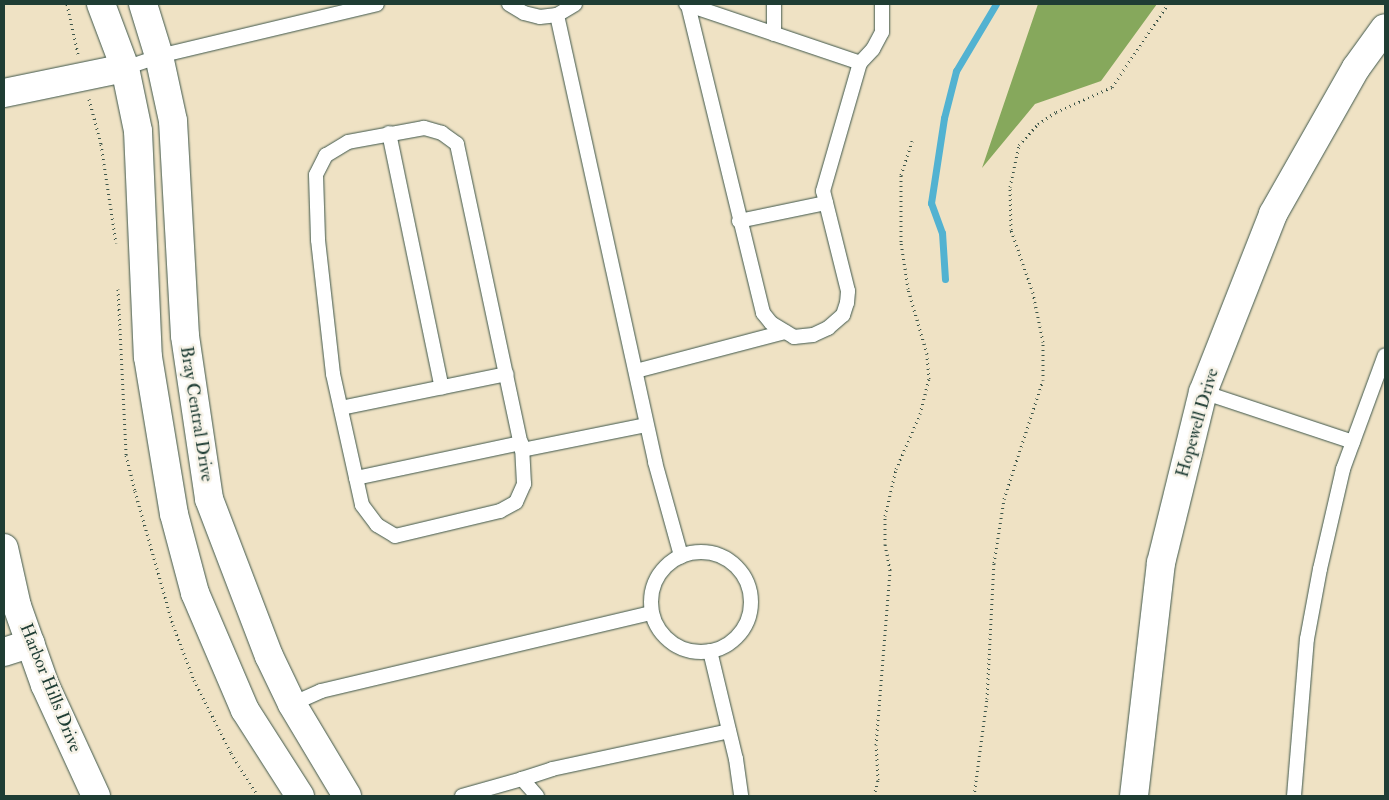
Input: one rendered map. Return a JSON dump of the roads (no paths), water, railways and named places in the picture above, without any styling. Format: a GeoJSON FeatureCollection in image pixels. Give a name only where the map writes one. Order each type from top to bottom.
{"type":"FeatureCollection","features":[{"type":"Feature","properties":{"kind":"street"},"geometry":{"type":"LineString","coordinates":[[101,4],[124,68],[138,131],[148,357],[174,514],[195,593],[245,710],[300,796]]}},
{"type":"Feature","properties":{"kind":"street","name":"Bray Central Drive"},"geometry":{"type":"LineString","coordinates":[[143,4],[159,56],[173,121],[184,336],[209,499],[270,656],[292,704],[347,796]]}},
{"type":"Feature","properties":{"kind":"street","name":"Hopewell Drive"},"geometry":{"type":"LineString","coordinates":[[1134,796],[1161,563],[1203,392],[1273,214],[1356,68],[1385,28]]}},
{"type":"Feature","properties":{"kind":"street"},"geometry":{"type":"LineString","coordinates":[[4,93],[124,68]]}},
{"type":"Feature","properties":{"kind":"street","name":"Harbor Hills Drive"},"geometry":{"type":"LineString","coordinates":[[4,548],[18,606],[45,685],[96,796]]}},
{"type":"Feature","properties":{"kind":"street"},"geometry":{"type":"LineString","coordinates":[[4,652],[31,643]]}},
{"type":"Feature","properties":{"kind":"lane"},"geometry":{"type":"LineString","coordinates":[[124,68],[159,56],[377,4]]}},
{"type":"Feature","properties":{"kind":"lane"},"geometry":{"type":"LineString","coordinates":[[509,4],[524,13],[540,16],[557,14],[575,4]]}},
{"type":"Feature","properties":{"kind":"lane"},"geometry":{"type":"LineString","coordinates":[[687,4],[860,63]]}},
{"type":"Feature","properties":{"kind":"lane"},"geometry":{"type":"LineString","coordinates":[[687,4],[739,221],[764,313],[785,332],[794,337],[813,335],[828,328],[843,315],[847,303],[848,291],[823,191],[860,63],[873,49],[882,32],[882,4]]}},
{"type":"Feature","properties":{"kind":"lane"},"geometry":{"type":"LineString","coordinates":[[774,4],[774,34]]}},
{"type":"Feature","properties":{"kind":"lane"},"geometry":{"type":"LineString","coordinates":[[557,14],[636,371],[646,425],[682,556]]}},
{"type":"Feature","properties":{"kind":"lane"},"geometry":{"type":"LineString","coordinates":[[424,128],[442,133],[457,144],[507,374],[521,447],[524,484],[516,502],[500,511],[394,536],[377,525],[362,504],[333,374],[319,250],[316,175],[326,155],[348,142],[388,133],[424,128]]}},
{"type":"Feature","properties":{"kind":"lane"},"geometry":{"type":"LineString","coordinates":[[388,133],[442,388]]}},
{"type":"Feature","properties":{"kind":"lane"},"geometry":{"type":"LineString","coordinates":[[739,221],[826,203]]}},
{"type":"Feature","properties":{"kind":"lane"},"geometry":{"type":"LineString","coordinates":[[636,371],[785,332]]}},
{"type":"Feature","properties":{"kind":"lane"},"geometry":{"type":"LineString","coordinates":[[1294,796],[1307,639],[1324,550],[1343,469],[1385,355]]}},
{"type":"Feature","properties":{"kind":"lane"},"geometry":{"type":"LineString","coordinates":[[341,408],[507,374]]}},
{"type":"Feature","properties":{"kind":"lane"},"geometry":{"type":"LineString","coordinates":[[1203,392],[1353,442]]}},
{"type":"Feature","properties":{"kind":"lane"},"geometry":{"type":"LineString","coordinates":[[356,478],[646,425]]}},
{"type":"Feature","properties":{"kind":"lane"},"geometry":{"type":"LineString","coordinates":[[705,552],[728,560],[738,567],[750,588],[751,608],[746,626],[728,645],[710,651],[689,651],[676,646],[657,626],[652,613],[654,586],[660,574],[682,556],[705,552]]}},
{"type":"Feature","properties":{"kind":"lane"},"geometry":{"type":"LineString","coordinates":[[292,704],[321,691],[652,613]]}},
{"type":"Feature","properties":{"kind":"lane"},"geometry":{"type":"LineString","coordinates":[[710,651],[729,732],[741,796]]}},
{"type":"Feature","properties":{"kind":"lane"},"geometry":{"type":"LineString","coordinates":[[462,796],[522,780],[552,769],[729,732]]}},
{"type":"Feature","properties":{"kind":"lane"},"geometry":{"type":"LineString","coordinates":[[522,780],[537,796]]}},
{"type":"Feature","properties":{"kind":"waterway"},"geometry":{"type":"LineString","coordinates":[[945,279],[942,233],[931,203],[944,118],[956,71],[996,4]]}}]}
